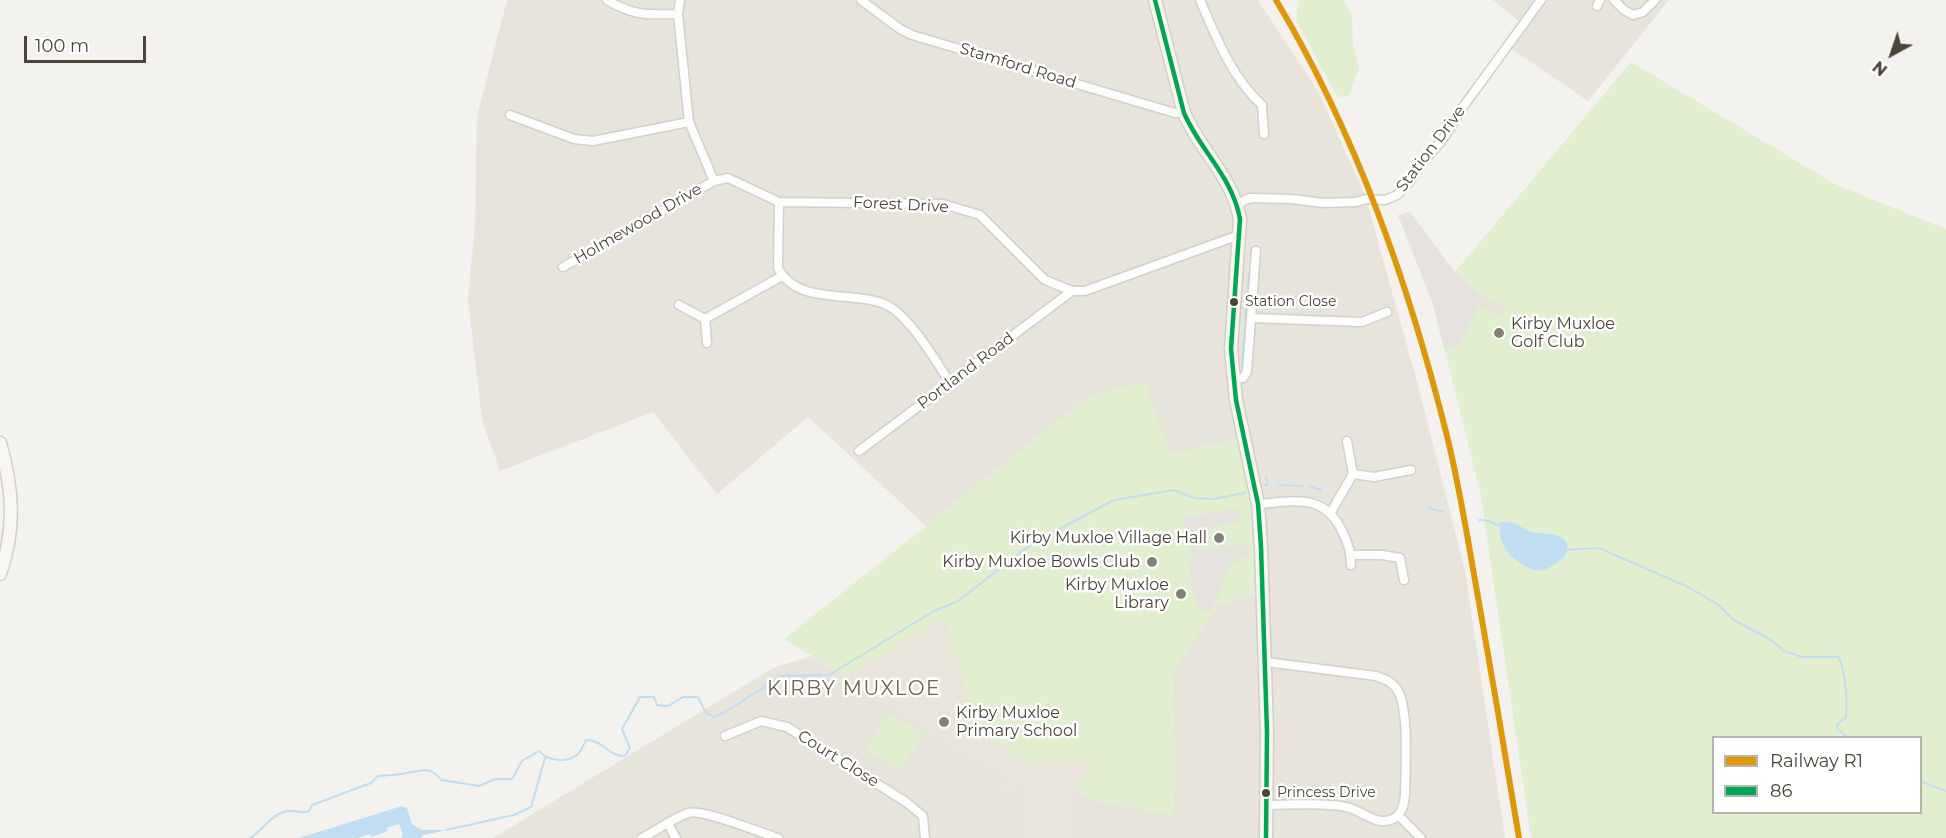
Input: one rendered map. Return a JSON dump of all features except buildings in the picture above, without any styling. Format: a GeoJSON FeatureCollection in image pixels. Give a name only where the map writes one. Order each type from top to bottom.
{"type":"FeatureCollection","features":[{"type":"Feature","properties":{"kind":"street"},"geometry":{"type":"LineString","coordinates":[[607,0],[624,10],[651,15],[678,14]]}},
{"type":"Feature","properties":{"kind":"street"},"geometry":{"type":"LineString","coordinates":[[680,0],[678,14],[689,122],[714,181]]}},
{"type":"Feature","properties":{"kind":"street","name":"Stamford Road"},"geometry":{"type":"LineString","coordinates":[[861,0],[900,29],[912,35],[1175,113],[1184,113]]}},
{"type":"Feature","properties":{"kind":"street"},"geometry":{"type":"LineString","coordinates":[[1155,0],[1184,113],[1227,181],[1237,204],[1240,219],[1234,279],[1231,349],[1236,400],[1258,504],[1266,662],[1266,838]]}},
{"type":"Feature","properties":{"kind":"street"},"geometry":{"type":"LineString","coordinates":[[1200,0],[1235,74],[1262,105],[1264,134]]}},
{"type":"Feature","properties":{"kind":"street","name":"Station Drive"},"geometry":{"type":"LineString","coordinates":[[1237,204],[1250,198],[1292,199],[1323,203],[1356,202],[1366,199],[1385,200],[1397,195],[1443,139],[1463,107],[1541,0]]}},
{"type":"Feature","properties":{"kind":"street"},"geometry":{"type":"LineString","coordinates":[[1614,0],[1629,14],[1638,15],[1655,0]]}},
{"type":"Feature","properties":{"kind":"street"},"geometry":{"type":"LineString","coordinates":[[510,115],[574,139],[593,141],[689,122]]}},
{"type":"Feature","properties":{"kind":"street","name":"Forest Drive"},"geometry":{"type":"LineString","coordinates":[[714,181],[728,178],[779,202],[943,204],[980,214],[1045,280],[1072,291]]}},
{"type":"Feature","properties":{"kind":"street","name":"Holmewood Drive"},"geometry":{"type":"LineString","coordinates":[[562,267],[714,181]]}},
{"type":"Feature","properties":{"kind":"street"},"geometry":{"type":"LineString","coordinates":[[779,202],[778,268],[782,276],[805,292],[884,303],[911,325],[950,382]]}},
{"type":"Feature","properties":{"kind":"street"},"geometry":{"type":"LineString","coordinates":[[1072,291],[1085,291],[1239,235]]}},
{"type":"Feature","properties":{"kind":"street"},"geometry":{"type":"LineString","coordinates":[[1234,379],[1243,378],[1247,372],[1256,251]]}},
{"type":"Feature","properties":{"kind":"street"},"geometry":{"type":"LineString","coordinates":[[705,320],[782,276]]}},
{"type":"Feature","properties":{"kind":"street","name":"Portland Road"},"geometry":{"type":"LineString","coordinates":[[859,451],[1072,291]]}},
{"type":"Feature","properties":{"kind":"street"},"geometry":{"type":"LineString","coordinates":[[679,305],[705,320]]}},
{"type":"Feature","properties":{"kind":"street"},"geometry":{"type":"LineString","coordinates":[[1251,318],[1362,322],[1387,312]]}},
{"type":"Feature","properties":{"kind":"street"},"geometry":{"type":"LineString","coordinates":[[705,320],[707,343]]}},
{"type":"Feature","properties":{"kind":"street"},"geometry":{"type":"LineString","coordinates":[[1331,512],[1353,474],[1347,441]]}},
{"type":"Feature","properties":{"kind":"street"},"geometry":{"type":"LineString","coordinates":[[0,443],[12,497],[10,534],[0,574]]}},
{"type":"Feature","properties":{"kind":"street"},"geometry":{"type":"LineString","coordinates":[[1353,474],[1374,477],[1411,470]]}},
{"type":"Feature","properties":{"kind":"street"},"geometry":{"type":"LineString","coordinates":[[1258,504],[1299,500],[1317,504],[1331,512],[1339,523],[1351,560],[1382,555],[1400,558],[1404,580]]}},
{"type":"Feature","properties":{"kind":"street"},"geometry":{"type":"LineString","coordinates":[[1266,662],[1376,676],[1397,688],[1404,707],[1405,795],[1404,805],[1398,815],[1392,820],[1381,821],[1344,806],[1267,805]]}},
{"type":"Feature","properties":{"kind":"street","name":"Court Close"},"geometry":{"type":"LineString","coordinates":[[725,736],[761,722],[787,727],[906,802],[923,816],[925,838]]}},
{"type":"Feature","properties":{"kind":"street"},"geometry":{"type":"LineString","coordinates":[[642,838],[690,811],[714,815],[778,838]]}},
{"type":"Feature","properties":{"kind":"street"},"geometry":{"type":"LineString","coordinates":[[1398,815],[1421,838]]}},
{"type":"Feature","properties":{"kind":"street"},"geometry":{"type":"LineString","coordinates":[[668,824],[676,838]]}},
{"type":"Feature","properties":{"kind":"shaded area"},"geometry":{"type":"Polygon","coordinates":[[[507,0],[1258,0],[1319,93],[1365,195],[1419,389],[1465,571],[1505,838],[493,838],[773,668],[811,656],[845,676],[944,617],[1025,762],[1087,760],[1083,780],[1173,816],[1175,764],[1172,671],[1219,604],[1262,593],[1238,438],[1171,455],[1091,395],[926,526],[808,417],[717,494],[653,412],[500,471],[482,420],[468,299],[475,223],[477,116],[507,0]]]}},
{"type":"Feature","properties":{"kind":"shaded area"},"geometry":{"type":"Polygon","coordinates":[[[1493,0],[1669,0],[1588,101],[1512,49],[1525,26],[1493,0]]]}},
{"type":"Feature","properties":{"kind":"shaded area","name":"Kirby Muxloe Golf Club"},"geometry":{"type":"Polygon","coordinates":[[[1410,212],[1455,273],[1480,294],[1505,308],[1500,317],[1479,306],[1458,347],[1444,348],[1433,304],[1398,215],[1410,212]]]}},
{"type":"Feature","properties":{"kind":"shaded area"},"geometry":{"type":"Polygon","coordinates":[[[1239,508],[1241,521],[1193,532],[1197,551],[1247,543],[1249,554],[1230,565],[1211,612],[1197,610],[1189,563],[1194,562],[1183,518],[1239,508]]]}},
{"type":"Feature","properties":{"kind":"shaded area","name":"Kirby Muxloe Primary School"},"geometry":{"type":"Polygon","coordinates":[[[944,617],[979,733],[1025,762],[1087,760],[1095,766],[1083,780],[1078,780],[1071,838],[1022,838],[1025,788],[1000,793],[1004,775],[984,765],[983,767],[949,748],[897,712],[846,683],[845,676],[944,617]]]}},
{"type":"Feature","properties":{"kind":"green space"},"geometry":{"type":"Polygon","coordinates":[[[1299,0],[1344,0],[1352,16],[1353,45],[1359,67],[1349,96],[1338,97],[1333,90],[1296,20],[1299,0]]]}},
{"type":"Feature","properties":{"kind":"green space","name":"Kirby Muxloe Golf Club"},"geometry":{"type":"Polygon","coordinates":[[[1631,62],[1835,184],[1946,229],[1946,838],[1531,838],[1481,497],[1433,304],[1398,215],[1410,212],[1455,272],[1631,62]]]}},
{"type":"Feature","properties":{"kind":"green space"},"geometry":{"type":"Polygon","coordinates":[[[1145,382],[1171,455],[1238,438],[1262,593],[1219,604],[1172,671],[1175,764],[1173,816],[1090,800],[1077,790],[1079,779],[1083,779],[1095,766],[1087,760],[1025,762],[979,733],[944,617],[845,676],[784,639],[1091,395],[1145,382]]]}},
{"type":"Feature","properties":{"kind":"green space"},"geometry":{"type":"Polygon","coordinates":[[[888,713],[923,734],[900,772],[865,750],[888,713]]]}},
{"type":"Feature","properties":{"kind":"water"},"geometry":{"type":"Polygon","coordinates":[[[1500,522],[1514,523],[1532,532],[1563,538],[1568,547],[1566,555],[1545,569],[1530,568],[1508,553],[1502,542],[1500,522]]]}},
{"type":"Feature","properties":{"kind":"water"},"geometry":{"type":"Polygon","coordinates":[[[402,806],[407,808],[412,824],[422,830],[446,830],[423,835],[420,838],[401,838],[403,835],[399,824],[371,837],[370,834],[357,838],[299,838],[402,806]]]}},
{"type":"Feature","properties":{"kind":"waterway"},"geometry":{"type":"LineString","coordinates":[[1242,365],[1249,274]]}},
{"type":"Feature","properties":{"kind":"waterway"},"geometry":{"type":"LineString","coordinates":[[1264,485],[1268,485],[1266,477]]}},
{"type":"Feature","properties":{"kind":"waterway"},"geometry":{"type":"LineString","coordinates":[[1279,485],[1303,486]]}},
{"type":"Feature","properties":{"kind":"waterway"},"geometry":{"type":"LineString","coordinates":[[1311,487],[1321,490]]}},
{"type":"Feature","properties":{"kind":"waterway"},"geometry":{"type":"LineString","coordinates":[[250,838],[279,814],[290,811],[309,811],[312,805],[371,783],[378,776],[426,770],[433,772],[441,780],[479,786],[495,779],[512,779],[522,761],[539,751],[553,759],[570,759],[579,753],[586,740],[596,742],[615,754],[625,756],[630,748],[622,729],[640,697],[654,697],[657,705],[668,706],[683,697],[698,697],[706,713],[714,717],[782,676],[829,675],[934,611],[958,601],[1033,543],[1114,500],[1174,490],[1194,498],[1213,499],[1245,493]]}},
{"type":"Feature","properties":{"kind":"waterway"},"geometry":{"type":"LineString","coordinates":[[1428,508],[1443,512]]}},
{"type":"Feature","properties":{"kind":"waterway"},"geometry":{"type":"LineString","coordinates":[[1479,520],[1489,521],[1502,527]]}},
{"type":"Feature","properties":{"kind":"waterway"},"geometry":{"type":"LineString","coordinates":[[1566,550],[1599,548],[1688,587],[1716,603],[1734,620],[1771,640],[1784,651],[1802,657],[1839,657],[1845,679],[1847,709],[1846,717],[1837,728],[1846,736]]}},
{"type":"Feature","properties":{"kind":"waterway"},"geometry":{"type":"LineString","coordinates":[[446,830],[514,815],[531,807],[545,758]]}},
{"type":"Feature","properties":{"kind":"waterway"},"geometry":{"type":"LineString","coordinates":[[1922,782],[1946,791]]}},
{"type":"Feature","properties":{"kind":"rail line","name":"R1"},"geometry":{"type":"LineString","coordinates":[[1276,0],[1305,51],[1355,156],[1377,210],[1415,320],[1446,432],[1460,494],[1519,838]]}},
{"type":"Feature","properties":{"kind":"transit line","name":"86"},"geometry":{"type":"LineString","coordinates":[[1155,0],[1184,113],[1230,190],[1240,219],[1231,349],[1236,400],[1258,504],[1267,732],[1266,838]]}},
{"type":"Feature","properties":{"kind":"place","name":"Station Close"},"geometry":{"type":"Point","coordinates":[1234,302]}},
{"type":"Feature","properties":{"kind":"place","name":"Kirby Muxloe Golf Club"},"geometry":{"type":"Point","coordinates":[1499,333]}},
{"type":"Feature","properties":{"kind":"place","name":"Kirby Muxloe Village Hall"},"geometry":{"type":"Point","coordinates":[1219,538]}},
{"type":"Feature","properties":{"kind":"place","name":"Kirby Muxloe Bowls Club"},"geometry":{"type":"Point","coordinates":[1152,562]}},
{"type":"Feature","properties":{"kind":"place","name":"Kirby Muxloe Library"},"geometry":{"type":"Point","coordinates":[1181,594]}},
{"type":"Feature","properties":{"kind":"place","name":"Kirby Muxloe Primary School"},"geometry":{"type":"Point","coordinates":[944,722]}},
{"type":"Feature","properties":{"kind":"place","name":"Princess Drive"},"geometry":{"type":"Point","coordinates":[1266,793]}},
{"type":"Feature","properties":{"kind":"district","name":"KIRBY MUXLOE"},"geometry":{"type":"Point","coordinates":[854,689]}}]}
